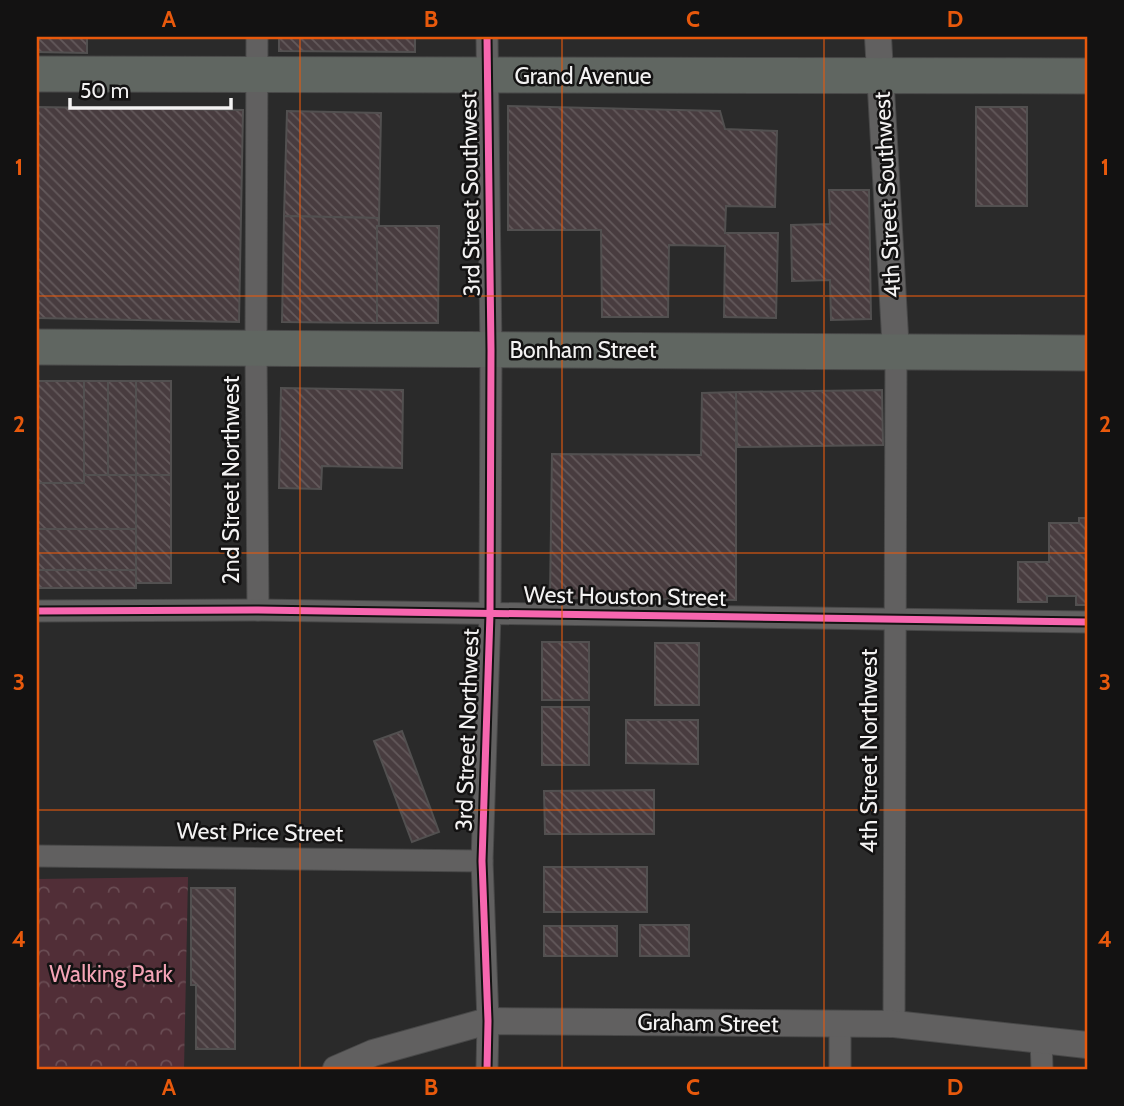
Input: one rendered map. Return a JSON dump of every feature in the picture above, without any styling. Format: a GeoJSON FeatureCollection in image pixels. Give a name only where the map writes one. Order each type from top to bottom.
{"type":"FeatureCollection","features":[{"type":"Feature","properties":{"kind":"main road","name":"Grand Avenue"},"geometry":{"type":"LineString","coordinates":[[37,74],[1087,76]]}},
{"type":"Feature","properties":{"kind":"main road","name":"Bonham Street"},"geometry":{"type":"LineString","coordinates":[[37,347],[1087,353]]}},
{"type":"Feature","properties":{"kind":"street","name":"2nd Street Northwest"},"geometry":{"type":"LineString","coordinates":[[257,37],[258,610]]}},
{"type":"Feature","properties":{"kind":"street","name":"3rd Street Southwest"},"geometry":{"type":"LineString","coordinates":[[487,37],[491,350]]}},
{"type":"Feature","properties":{"kind":"street","name":"4th Street Southwest"},"geometry":{"type":"LineString","coordinates":[[878,37],[896,353]]}},
{"type":"Feature","properties":{"kind":"street","name":"3rd Street Northwest"},"geometry":{"type":"LineString","coordinates":[[487,1069],[488,1021],[482,861],[490,614],[491,350]]}},
{"type":"Feature","properties":{"kind":"street","name":"4th Street Northwest"},"geometry":{"type":"LineString","coordinates":[[894,1024],[896,353]]}},
{"type":"Feature","properties":{"kind":"street","name":"West Houston Street"},"geometry":{"type":"LineString","coordinates":[[37,611],[258,610],[1087,622]]}},
{"type":"Feature","properties":{"kind":"street","name":"West Price Street"},"geometry":{"type":"LineString","coordinates":[[37,856],[482,861]]}},
{"type":"Feature","properties":{"kind":"street","name":"Graham Street"},"geometry":{"type":"LineString","coordinates":[[336,1069],[373,1053],[488,1021],[894,1024],[1087,1045]]}},
{"type":"Feature","properties":{"kind":"street"},"geometry":{"type":"LineString","coordinates":[[840,1024],[840,1069]]}},
{"type":"Feature","properties":{"kind":"street"},"geometry":{"type":"LineString","coordinates":[[1041,1039],[1042,1069]]}},
{"type":"Feature","properties":{"kind":"green space","name":"Walking Park"},"geometry":{"type":"Polygon","coordinates":[[[188,877],[184,1069],[37,1069],[37,879],[188,877]]]}},
{"type":"Feature","properties":{"kind":"building"},"geometry":{"type":"Polygon","coordinates":[[[37,37],[87,37],[87,53],[37,52],[37,37]]]}},
{"type":"Feature","properties":{"kind":"building"},"geometry":{"type":"Polygon","coordinates":[[[279,37],[415,37],[415,52],[279,51],[279,37]]]}},
{"type":"Feature","properties":{"kind":"building"},"geometry":{"type":"Polygon","coordinates":[[[508,106],[720,111],[725,129],[777,131],[775,207],[726,206],[725,233],[778,233],[776,318],[724,317],[725,246],[669,245],[668,317],[602,317],[601,230],[508,230],[508,106]]]}},
{"type":"Feature","properties":{"kind":"building"},"geometry":{"type":"Polygon","coordinates":[[[37,107],[243,110],[239,322],[37,318],[37,107]]]}},
{"type":"Feature","properties":{"kind":"building"},"geometry":{"type":"Polygon","coordinates":[[[976,107],[1027,107],[1027,206],[976,206],[976,107]]]}},
{"type":"Feature","properties":{"kind":"building"},"geometry":{"type":"Polygon","coordinates":[[[287,111],[381,113],[379,218],[284,216],[287,111]]]}},
{"type":"Feature","properties":{"kind":"building"},"geometry":{"type":"Polygon","coordinates":[[[829,190],[869,190],[871,319],[831,320],[830,280],[792,281],[791,225],[830,224],[829,190]]]}},
{"type":"Feature","properties":{"kind":"building"},"geometry":{"type":"Polygon","coordinates":[[[284,216],[379,218],[377,323],[282,322],[284,216]]]}},
{"type":"Feature","properties":{"kind":"building"},"geometry":{"type":"Polygon","coordinates":[[[377,226],[439,226],[438,323],[377,323],[377,226]]]}},
{"type":"Feature","properties":{"kind":"building"},"geometry":{"type":"Polygon","coordinates":[[[37,381],[84,381],[84,483],[37,483],[37,381]]]}},
{"type":"Feature","properties":{"kind":"building"},"geometry":{"type":"Polygon","coordinates":[[[84,381],[108,381],[108,475],[84,475],[84,381]]]}},
{"type":"Feature","properties":{"kind":"building"},"geometry":{"type":"Polygon","coordinates":[[[108,381],[136,381],[136,475],[108,475],[108,381]]]}},
{"type":"Feature","properties":{"kind":"building"},"geometry":{"type":"Polygon","coordinates":[[[136,381],[171,381],[171,475],[136,475],[136,381]]]}},
{"type":"Feature","properties":{"kind":"building"},"geometry":{"type":"Polygon","coordinates":[[[281,388],[403,390],[402,468],[322,466],[321,489],[279,488],[281,388]]]}},
{"type":"Feature","properties":{"kind":"building"},"geometry":{"type":"Polygon","coordinates":[[[882,390],[883,445],[737,447],[736,392],[882,390]]]}},
{"type":"Feature","properties":{"kind":"building"},"geometry":{"type":"Polygon","coordinates":[[[736,392],[736,600],[550,598],[552,454],[701,455],[702,393],[736,392]]]}},
{"type":"Feature","properties":{"kind":"building"},"geometry":{"type":"Polygon","coordinates":[[[84,475],[136,475],[136,529],[37,529],[37,483],[84,483],[84,475]]]}},
{"type":"Feature","properties":{"kind":"building"},"geometry":{"type":"Polygon","coordinates":[[[136,475],[171,475],[171,583],[136,583],[136,475]]]}},
{"type":"Feature","properties":{"kind":"building"},"geometry":{"type":"Polygon","coordinates":[[[1079,518],[1087,518],[1087,605],[1076,605],[1076,596],[1047,596],[1047,602],[1018,602],[1018,562],[1049,562],[1049,523],[1079,523],[1079,518]]]}},
{"type":"Feature","properties":{"kind":"building"},"geometry":{"type":"Polygon","coordinates":[[[37,529],[136,529],[136,570],[37,570],[37,529]]]}},
{"type":"Feature","properties":{"kind":"building"},"geometry":{"type":"Polygon","coordinates":[[[37,570],[136,570],[136,588],[37,588],[37,570]]]}},
{"type":"Feature","properties":{"kind":"building"},"geometry":{"type":"Polygon","coordinates":[[[542,642],[589,642],[589,700],[542,700],[542,642]]]}},
{"type":"Feature","properties":{"kind":"building"},"geometry":{"type":"Polygon","coordinates":[[[655,643],[699,643],[699,705],[655,705],[655,643]]]}},
{"type":"Feature","properties":{"kind":"building"},"geometry":{"type":"Polygon","coordinates":[[[542,707],[589,707],[589,765],[542,765],[542,707]]]}},
{"type":"Feature","properties":{"kind":"building"},"geometry":{"type":"Polygon","coordinates":[[[626,720],[698,720],[698,764],[626,763],[626,720]]]}},
{"type":"Feature","properties":{"kind":"building"},"geometry":{"type":"Polygon","coordinates":[[[402,731],[439,832],[412,842],[374,741],[402,731]]]}},
{"type":"Feature","properties":{"kind":"building"},"geometry":{"type":"Polygon","coordinates":[[[654,790],[654,834],[545,834],[544,791],[654,790]]]}},
{"type":"Feature","properties":{"kind":"building"},"geometry":{"type":"Polygon","coordinates":[[[544,867],[647,867],[647,912],[544,912],[544,867]]]}},
{"type":"Feature","properties":{"kind":"building"},"geometry":{"type":"Polygon","coordinates":[[[191,888],[235,888],[235,1049],[196,1049],[196,985],[191,985],[191,888]]]}},
{"type":"Feature","properties":{"kind":"building"},"geometry":{"type":"Polygon","coordinates":[[[640,925],[689,925],[689,956],[640,956],[640,925]]]}},
{"type":"Feature","properties":{"kind":"building"},"geometry":{"type":"Polygon","coordinates":[[[544,926],[617,926],[617,956],[544,956],[544,926]]]}},
{"type":"Feature","properties":{"kind":"cycle path"},"geometry":{"type":"LineString","coordinates":[[487,37],[491,350],[490,614],[482,861],[488,1021],[487,1069]]}},
{"type":"Feature","properties":{"kind":"cycle path"},"geometry":{"type":"LineString","coordinates":[[37,611],[258,610],[1087,622]]}}]}
